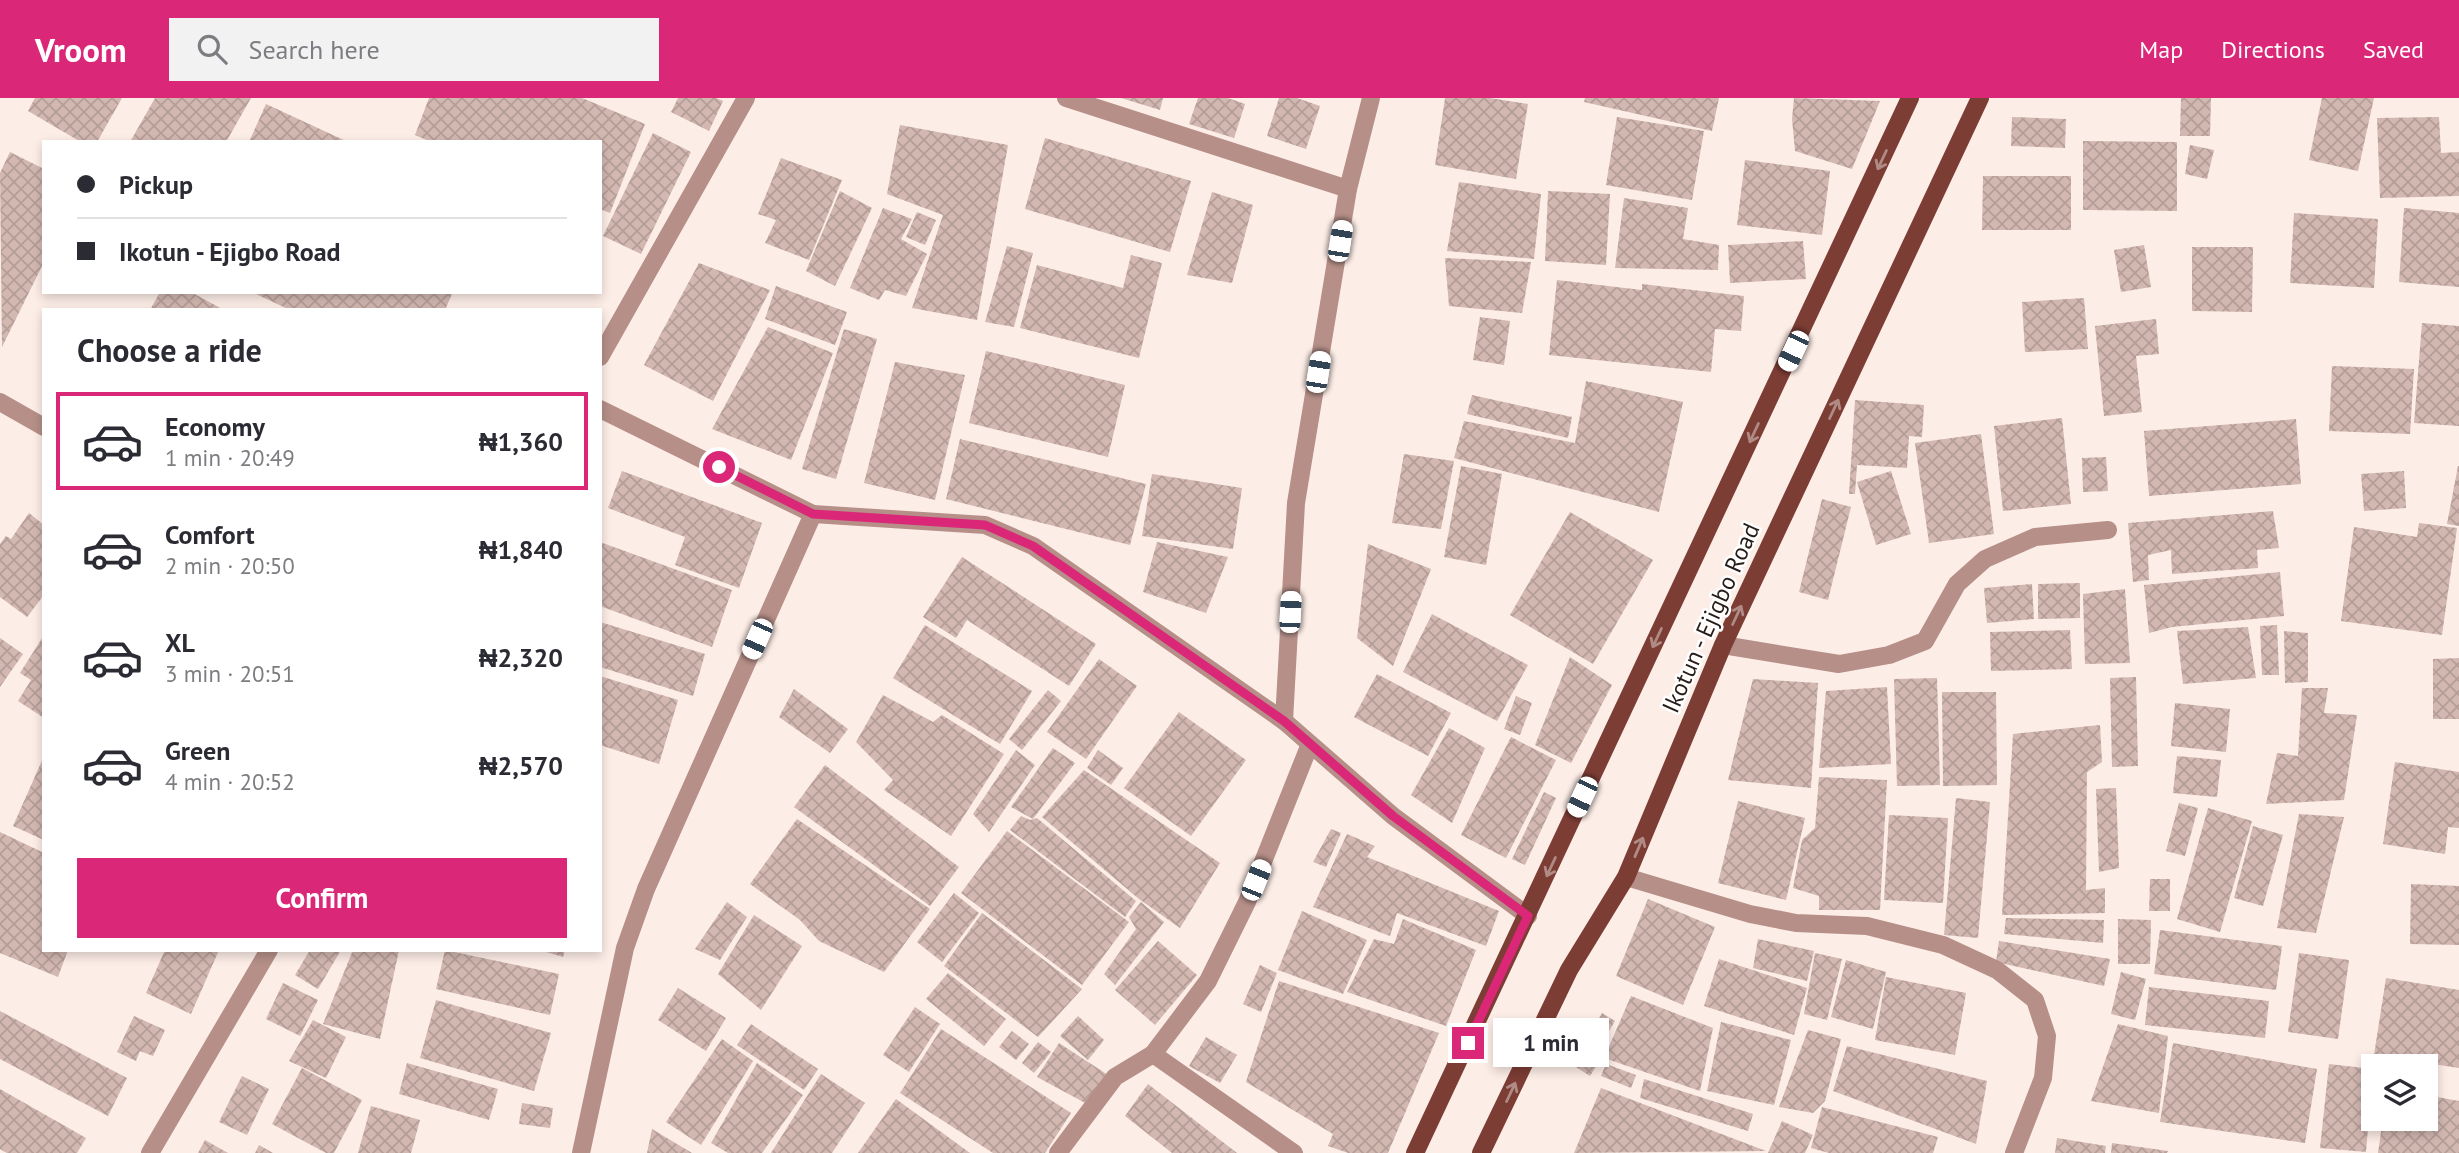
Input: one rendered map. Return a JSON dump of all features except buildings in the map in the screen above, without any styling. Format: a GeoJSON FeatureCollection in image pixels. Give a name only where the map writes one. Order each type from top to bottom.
{"type":"FeatureCollection","features":[{"type":"Feature","properties":{"kind":"main road","name":"Ikotun - Ejigbo Road"},"geometry":{"type":"LineString","coordinates":[[1415,1153],[1910,98]]}},
{"type":"Feature","properties":{"kind":"main road","name":"Ikotun - Ejigbo Road"},"geometry":{"type":"LineString","coordinates":[[1481,1153],[1569,970],[1626,877],[1723,645],[1980,98]]}},
{"type":"Feature","properties":{"kind":"street"},"geometry":{"type":"LineString","coordinates":[[602,353],[746,98]]}},
{"type":"Feature","properties":{"kind":"street"},"geometry":{"type":"LineString","coordinates":[[1066,98],[1348,189]]}},
{"type":"Feature","properties":{"kind":"street"},"geometry":{"type":"LineString","coordinates":[[1284,721],[1296,503],[1348,189],[1371,98]]}},
{"type":"Feature","properties":{"kind":"street"},"geometry":{"type":"LineString","coordinates":[[0,402],[42,426]]}},
{"type":"Feature","properties":{"kind":"street"},"geometry":{"type":"LineString","coordinates":[[602,410],[813,514],[985,525],[1021,541],[1284,721],[1393,816],[1528,916]]}},
{"type":"Feature","properties":{"kind":"street"},"geometry":{"type":"LineString","coordinates":[[581,1153],[625,948],[646,889],[813,514]]}},
{"type":"Feature","properties":{"kind":"street"},"geometry":{"type":"LineString","coordinates":[[1723,645],[1839,664],[1889,655],[1925,641],[1957,584],[1985,559],[2035,537],[2108,530]]}},
{"type":"Feature","properties":{"kind":"street"},"geometry":{"type":"LineString","coordinates":[[1058,1153],[1115,1077],[1153,1054],[1208,981],[1247,902],[1310,744]]}},
{"type":"Feature","properties":{"kind":"street"},"geometry":{"type":"LineString","coordinates":[[1626,877],[1750,914],[1796,923],[1867,926],[1943,945],[1997,970],[2035,1000],[2047,1036],[2043,1078],[2014,1153]]}},
{"type":"Feature","properties":{"kind":"street"},"geometry":{"type":"LineString","coordinates":[[150,1153],[268,952]]}},
{"type":"Feature","properties":{"kind":"street"},"geometry":{"type":"LineString","coordinates":[[1153,1054],[1294,1153]]}},
{"type":"Feature","properties":{"kind":"route"},"geometry":{"type":"LineString","coordinates":[[719,467],[813,514],[985,525],[1033,546],[1284,721],[1393,816],[1528,916],[1468,1043]]}}]}
